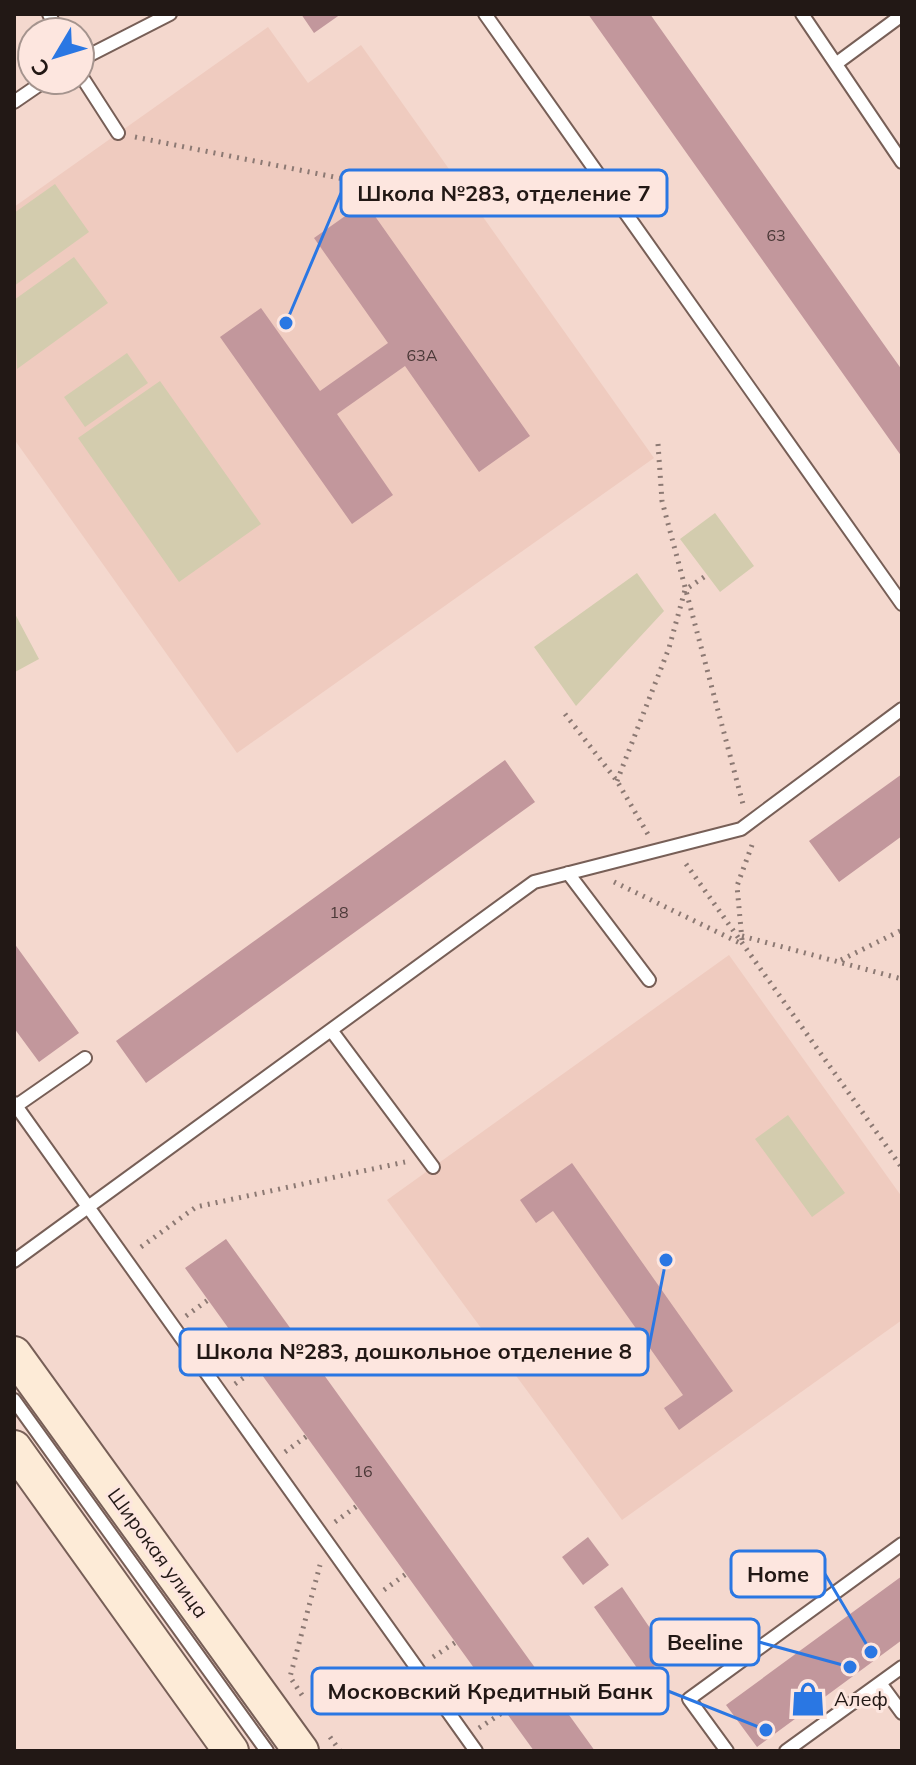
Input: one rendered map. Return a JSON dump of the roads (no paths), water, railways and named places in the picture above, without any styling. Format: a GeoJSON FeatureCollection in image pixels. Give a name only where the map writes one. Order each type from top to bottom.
{"type":"FeatureCollection","features":[{"type":"Feature","properties":{"kind":"main road","name":"Широкая улица"},"geometry":{"type":"LineString","coordinates":[[14,1354],[301,1751]]}},
{"type":"Feature","properties":{"kind":"main road"},"geometry":{"type":"LineString","coordinates":[[14,1448],[231,1751]]}},
{"type":"Feature","properties":{"kind":"lane"},"geometry":{"type":"LineString","coordinates":[[96,52],[170,14]]}},
{"type":"Feature","properties":{"kind":"lane"},"geometry":{"type":"LineString","coordinates":[[485,14],[902,604]]}},
{"type":"Feature","properties":{"kind":"lane"},"geometry":{"type":"LineString","coordinates":[[802,14],[902,162]]}},
{"type":"Feature","properties":{"kind":"lane"},"geometry":{"type":"LineString","coordinates":[[837,63],[902,15]]}},
{"type":"Feature","properties":{"kind":"lane"},"geometry":{"type":"LineString","coordinates":[[94,96],[118,133]]}},
{"type":"Feature","properties":{"kind":"lane"},"geometry":{"type":"LineString","coordinates":[[14,1261],[534,882],[741,829],[902,709]]}},
{"type":"Feature","properties":{"kind":"lane"},"geometry":{"type":"LineString","coordinates":[[568,873],[649,980]]}},
{"type":"Feature","properties":{"kind":"lane"},"geometry":{"type":"LineString","coordinates":[[331,1030],[429,1163]]}},
{"type":"Feature","properties":{"kind":"lane"},"geometry":{"type":"LineString","coordinates":[[85,1058],[15,1105],[476,1751]]}},
{"type":"Feature","properties":{"kind":"lane","name":"Широкая улица"},"geometry":{"type":"LineString","coordinates":[[14,1400],[267,1751]]}},
{"type":"Feature","properties":{"kind":"lane"},"geometry":{"type":"LineString","coordinates":[[727,1751],[689,1699],[902,1544]]}},
{"type":"Feature","properties":{"kind":"lane"},"geometry":{"type":"LineString","coordinates":[[786,1751],[902,1667]]}},
{"type":"Feature","properties":{"kind":"lane"},"geometry":{"type":"LineString","coordinates":[[880,1683],[902,1713]]}},
{"type":"Feature","properties":{"kind":"place","name":"Школа №283, отделение 7"},"geometry":{"type":"Point","coordinates":[286,323]}},
{"type":"Feature","properties":{"kind":"place","name":"Школа №283, дошкольное отделение 8"},"geometry":{"type":"Point","coordinates":[666,1260]}},
{"type":"Feature","properties":{"kind":"place","name":"Home"},"geometry":{"type":"Point","coordinates":[871,1652]}},
{"type":"Feature","properties":{"kind":"place","name":"Beeline"},"geometry":{"type":"Point","coordinates":[850,1667]}},
{"type":"Feature","properties":{"kind":"place","name":"Алеф"},"geometry":{"type":"Point","coordinates":[808,1699]}},
{"type":"Feature","properties":{"kind":"place","name":"Московский Кредитный Банк"},"geometry":{"type":"Point","coordinates":[766,1730]}}]}
